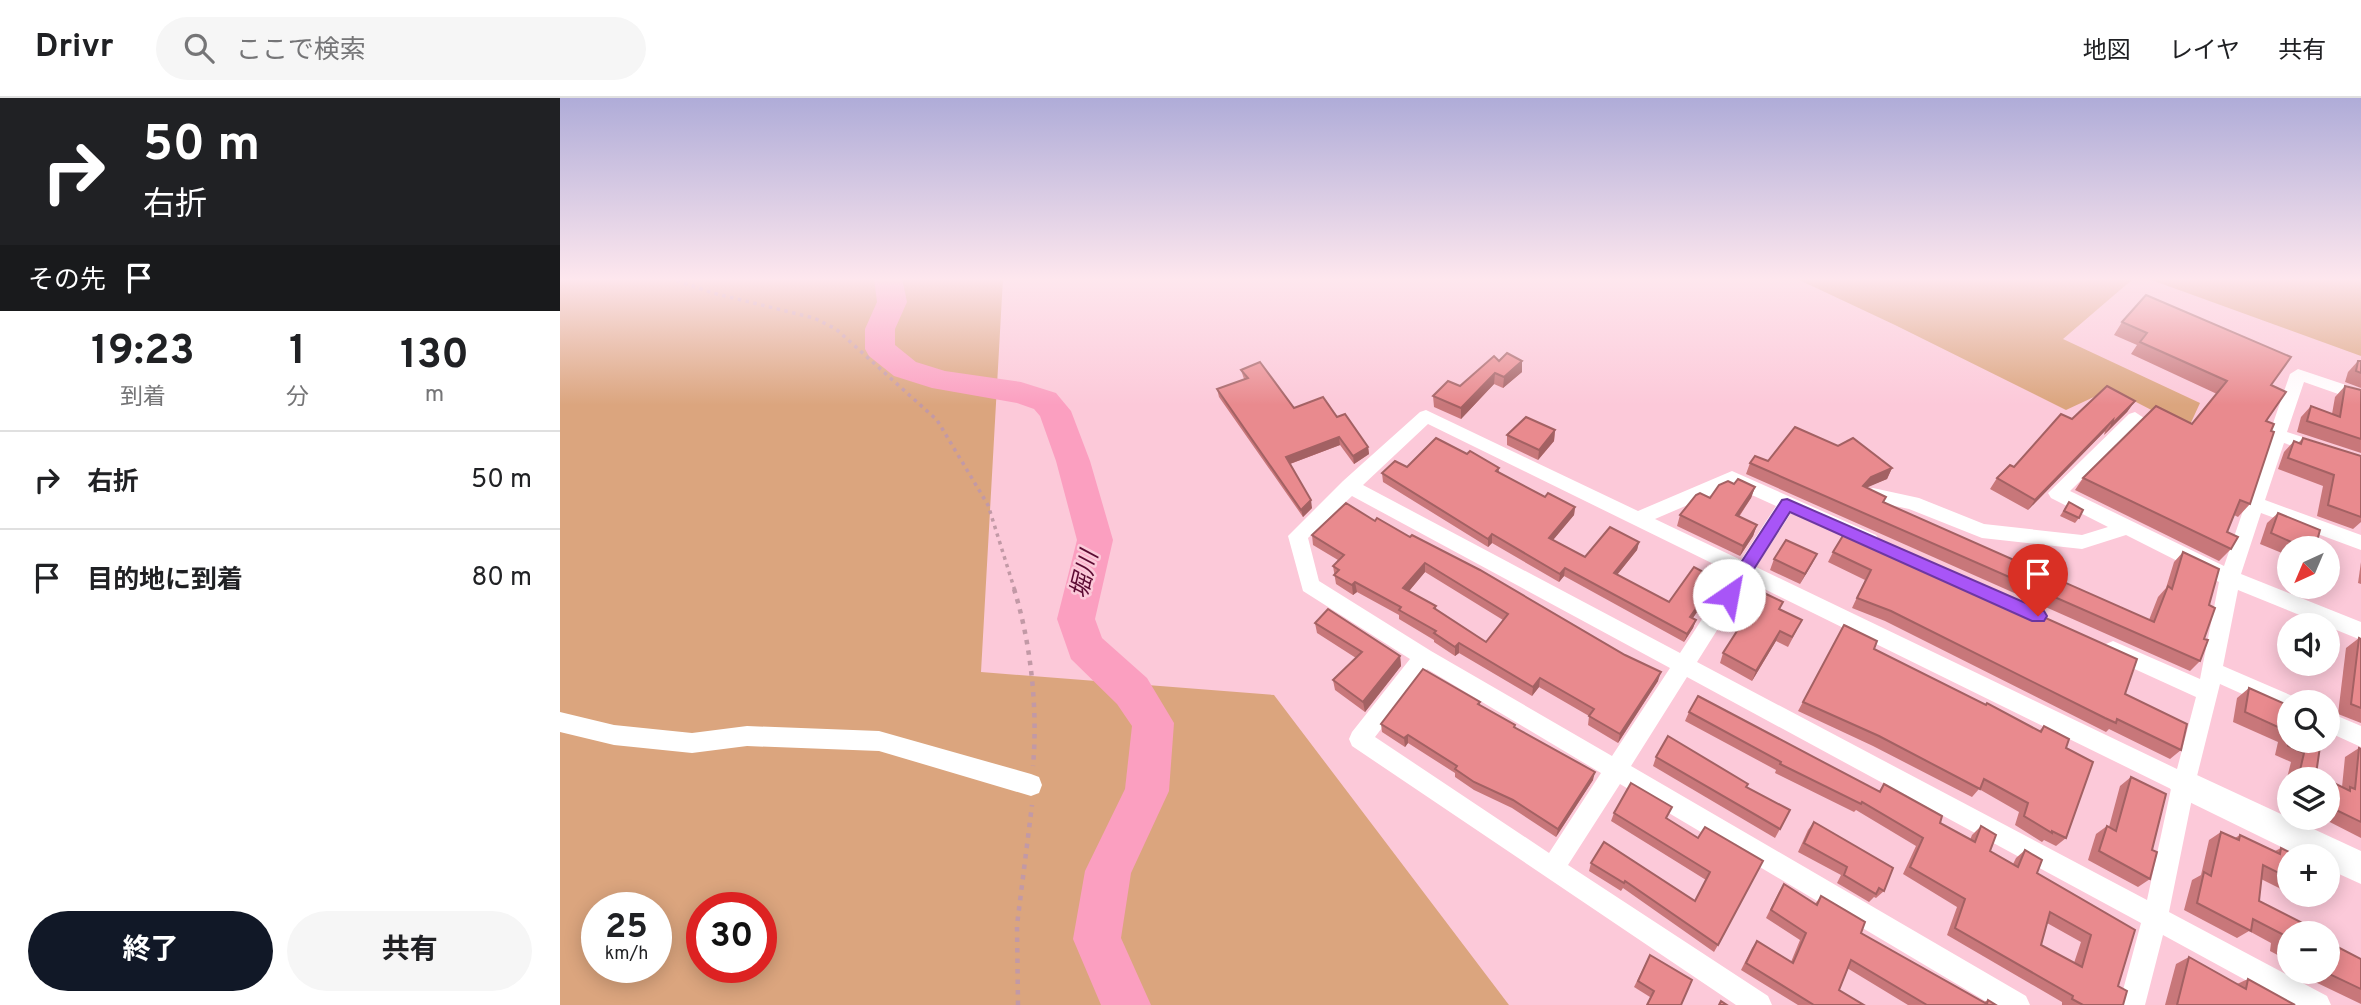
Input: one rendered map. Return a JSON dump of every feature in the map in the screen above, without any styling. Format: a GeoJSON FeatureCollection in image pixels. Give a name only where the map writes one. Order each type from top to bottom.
{"type":"FeatureCollection","features":[{"type":"Feature","properties":{"kind":"street"},"geometry":{"type":"LineString","coordinates":[[2132,1005],[2210,682],[2230,578],[2298,374],[2361,396]]}},
{"type":"Feature","properties":{"kind":"street"},"geometry":{"type":"LineString","coordinates":[[2017,1005],[1424,657],[1310,584],[1298,536],[1426,416],[2361,868]]}},
{"type":"Feature","properties":{"kind":"street"},"geometry":{"type":"LineString","coordinates":[[2135,418],[2057,493],[2230,578],[2361,632]]}},
{"type":"Feature","properties":{"kind":"street"},"geometry":{"type":"LineString","coordinates":[[2278,435],[2361,463]]}},
{"type":"Feature","properties":{"kind":"street"},"geometry":{"type":"LineString","coordinates":[[1639,518],[1732,478],[1883,547]]}},
{"type":"Feature","properties":{"kind":"street"},"geometry":{"type":"LineString","coordinates":[[1349,486],[2318,1005]]}},
{"type":"Feature","properties":{"kind":"street"},"geometry":{"type":"LineString","coordinates":[[1873,495],[1912,503],[1982,530],[2082,542],[2127,528]]}},
{"type":"Feature","properties":{"kind":"street"},"geometry":{"type":"LineString","coordinates":[[2255,503],[2361,543]]}},
{"type":"Feature","properties":{"kind":"street"},"geometry":{"type":"LineString","coordinates":[[1552,869],[1787,504]]}},
{"type":"Feature","properties":{"kind":"street"},"geometry":{"type":"LineString","coordinates":[[2095,642],[2210,682],[2277,702]]}},
{"type":"Feature","properties":{"kind":"street"},"geometry":{"type":"LineString","coordinates":[[1424,657],[1360,739],[1759,1005]]}},
{"type":"Feature","properties":{"kind":"street"},"geometry":{"type":"LineString","coordinates":[[560,722],[614,735],[692,743],[747,736],[879,741],[1031,785]]}},
{"type":"Feature","properties":{"kind":"street"},"geometry":{"type":"LineString","coordinates":[[2340,727],[2361,737]]}},
{"type":"Feature","properties":{"kind":"path"},"geometry":{"type":"LineString","coordinates":[[819,320],[836,329],[937,420],[988,505],[1017,597],[1032,680],[1036,732],[1031,785],[1033,808],[1017,925],[1018,1005]]}},
{"type":"Feature","properties":{"kind":"shaded area"},"geometry":{"type":"Polygon","coordinates":[[[560,320],[1001,320],[981,672],[1274,695],[1509,1005],[560,1005],[560,320]]]}},
{"type":"Feature","properties":{"kind":"shaded area"},"geometry":{"type":"Polygon","coordinates":[[[1885,320],[2085,320],[2063,339],[2200,403],[2188,429],[2111,389],[2066,410],[1885,320]]]}},
{"type":"Feature","properties":{"kind":"shaded area"},"geometry":{"type":"Polygon","coordinates":[[[2263,320],[2361,320],[2361,356],[2263,320]]]}},
{"type":"Feature","properties":{"kind":"building"},"geometry":{"type":"Polygon","coordinates":[[[2205,320],[2291,357],[2271,385],[2286,392],[2266,421],[2274,424],[2271,431],[2274,432],[2250,504],[2240,500],[2227,532],[2238,537],[2231,549],[2083,478],[2156,406],[2192,424],[2227,381],[2140,342],[2147,333],[2122,322],[2205,320]]]}},
{"type":"Feature","properties":{"kind":"building"},"geometry":{"type":"Polygon","coordinates":[[[1507,353],[1522,361],[1504,377],[1495,373],[1461,408],[1433,396],[1448,381],[1460,386],[1494,356],[1499,361],[1507,353]]]}},
{"type":"Feature","properties":{"kind":"building"},"geometry":{"type":"Polygon","coordinates":[[[2358,361],[2361,361],[2361,373],[2356,371],[2358,361]]]}},
{"type":"Feature","properties":{"kind":"building"},"geometry":{"type":"Polygon","coordinates":[[[1260,362],[1294,408],[1323,397],[1337,417],[1345,414],[1368,447],[1353,456],[1339,437],[1286,457],[1311,500],[1301,510],[1217,389],[1248,378],[1241,370],[1260,362]]]}},
{"type":"Feature","properties":{"kind":"building"},"geometry":{"type":"Polygon","coordinates":[[[2107,386],[2135,401],[2035,500],[1997,478],[2010,465],[2014,467],[2061,414],[2072,419],[2107,386]]]}},
{"type":"Feature","properties":{"kind":"building"},"geometry":{"type":"Polygon","coordinates":[[[2345,386],[2361,390],[2361,439],[2307,421],[2311,406],[2340,417],[2345,386]]]}},
{"type":"Feature","properties":{"kind":"building"},"geometry":{"type":"Polygon","coordinates":[[[1526,417],[1555,430],[1539,450],[1507,435],[1526,417]]]}},
{"type":"Feature","properties":{"kind":"building"},"geometry":{"type":"Polygon","coordinates":[[[1795,427],[1838,446],[1853,438],[1892,468],[1871,477],[1863,486],[1886,497],[1883,502],[2154,622],[2168,586],[2172,589],[2183,552],[2219,569],[2209,605],[2215,608],[2204,639],[2208,640],[2200,661],[1750,463],[1755,456],[1768,461],[1795,427]]]}},
{"type":"Feature","properties":{"kind":"building"},"geometry":{"type":"Polygon","coordinates":[[[1436,438],[1467,454],[1470,451],[1499,468],[1496,471],[1545,497],[1548,493],[1575,507],[1549,538],[1585,557],[1610,527],[1639,542],[1614,573],[1669,602],[1694,567],[1717,579],[1690,617],[1696,620],[1687,634],[1565,568],[1560,574],[1492,534],[1488,539],[1382,473],[1395,461],[1407,467],[1436,438]]]}},
{"type":"Feature","properties":{"kind":"building"},"geometry":{"type":"Polygon","coordinates":[[[2303,438],[2361,456],[2361,517],[2328,505],[2334,475],[2288,458],[2294,441],[2301,444],[2303,438]]]}},
{"type":"Feature","properties":{"kind":"building"},"geometry":{"type":"Polygon","coordinates":[[[1738,479],[1755,487],[1736,515],[1757,525],[1743,546],[1680,515],[1696,495],[1700,493],[1710,498],[1719,485],[1728,481],[1734,484],[1738,479]]]}},
{"type":"Feature","properties":{"kind":"building"},"geometry":{"type":"Polygon","coordinates":[[[2069,502],[2083,510],[2079,518],[2064,511],[2069,502]]]}},
{"type":"Feature","properties":{"kind":"building"},"geometry":{"type":"Polygon","coordinates":[[[1346,503],[1375,521],[1377,518],[1480,570],[1625,655],[1661,672],[1620,734],[1589,716],[1594,709],[1540,678],[1533,687],[1459,643],[1455,647],[1434,633],[1436,631],[1399,610],[1401,607],[1355,582],[1352,585],[1334,575],[1339,570],[1333,566],[1344,555],[1312,535],[1346,503]],[[1425,563],[1403,588],[1436,606],[1434,608],[1486,642],[1508,614],[1425,563]]]}},
{"type":"Feature","properties":{"kind":"building"},"geometry":{"type":"Polygon","coordinates":[[[2278,513],[2320,530],[2318,536],[2278,536],[2271,533],[2278,513]]]}},
{"type":"Feature","properties":{"kind":"building"},"geometry":{"type":"Polygon","coordinates":[[[1847,529],[2137,659],[2125,694],[2187,724],[2181,750],[2117,719],[2116,723],[2105,718],[1891,611],[1857,598],[1871,570],[1833,552],[1847,529]]]}},
{"type":"Feature","properties":{"kind":"building"},"geometry":{"type":"Polygon","coordinates":[[[1786,540],[1817,554],[1805,574],[1774,559],[1786,540]]]}},
{"type":"Feature","properties":{"kind":"building"},"geometry":{"type":"Polygon","coordinates":[[[1762,592],[1783,602],[1779,609],[1802,620],[1792,637],[1780,631],[1756,671],[1723,653],[1762,592]]]}},
{"type":"Feature","properties":{"kind":"building"},"geometry":{"type":"Polygon","coordinates":[[[1328,609],[1400,656],[1363,702],[1333,680],[1362,652],[1315,623],[1328,609]]]}},
{"type":"Feature","properties":{"kind":"building"},"geometry":{"type":"Polygon","coordinates":[[[1844,625],[1877,641],[1874,649],[2041,732],[2044,726],[2069,739],[2066,748],[2093,762],[2066,838],[2024,816],[2028,803],[1984,779],[1980,789],[1879,736],[1803,702],[1844,625]]]}},
{"type":"Feature","properties":{"kind":"building"},"geometry":{"type":"Polygon","coordinates":[[[2359,638],[2361,639],[2361,708],[2351,704],[2359,638]]]}},
{"type":"Feature","properties":{"kind":"building"},"geometry":{"type":"Polygon","coordinates":[[[1423,669],[1480,702],[1478,704],[1515,725],[1514,727],[1595,772],[1558,829],[1513,800],[1474,782],[1455,769],[1457,766],[1408,735],[1404,738],[1381,724],[1423,669]]]}},
{"type":"Feature","properties":{"kind":"building"},"geometry":{"type":"Polygon","coordinates":[[[2249,688],[2277,700],[2277,727],[2245,712],[2249,688]]]}},
{"type":"Feature","properties":{"kind":"building"},"geometry":{"type":"Polygon","coordinates":[[[1698,696],[1880,792],[1884,784],[1942,816],[1940,823],[1975,842],[1981,826],[1996,835],[1990,851],[2018,867],[2025,850],[2042,860],[2037,873],[2135,930],[2118,986],[2127,991],[2123,1005],[2083,1005],[2072,999],[2073,996],[1955,928],[1965,899],[1910,867],[1923,838],[1862,802],[1861,804],[1780,764],[1781,762],[1689,712],[1698,696]],[[2050,912],[2041,945],[2082,967],[2091,935],[2050,912]]]}},
{"type":"Feature","properties":{"kind":"building"},"geometry":{"type":"Polygon","coordinates":[[[1668,736],[1748,784],[1746,787],[1790,810],[1780,829],[1656,757],[1668,736]]]}},
{"type":"Feature","properties":{"kind":"building"},"geometry":{"type":"Polygon","coordinates":[[[2359,748],[2361,822],[2340,812],[2340,786],[2350,791],[2350,787],[2355,789],[2359,748]]]}},
{"type":"Feature","properties":{"kind":"building"},"geometry":{"type":"Polygon","coordinates":[[[2304,753],[2319,753],[2317,767],[2301,767],[2304,753]]]}},
{"type":"Feature","properties":{"kind":"building"},"geometry":{"type":"Polygon","coordinates":[[[2131,777],[2166,794],[2152,850],[2157,852],[2150,879],[2099,851],[2107,826],[2116,831],[2131,777]]]}},
{"type":"Feature","properties":{"kind":"building"},"geometry":{"type":"Polygon","coordinates":[[[1631,783],[1672,807],[1666,818],[1698,838],[1705,827],[1763,861],[1718,945],[1625,881],[1624,883],[1591,863],[1604,842],[1695,901],[1710,872],[1614,813],[1631,783]]]}},
{"type":"Feature","properties":{"kind":"building"},"geometry":{"type":"Polygon","coordinates":[[[1814,822],[1893,868],[1884,891],[1879,888],[1876,894],[1844,875],[1847,867],[1804,843],[1814,822]]]}},
{"type":"Feature","properties":{"kind":"building"},"geometry":{"type":"Polygon","coordinates":[[[2221,832],[2239,840],[2240,835],[2277,853],[2277,872],[2263,865],[2259,901],[2298,921],[2277,921],[2277,931],[2253,919],[2251,931],[2197,903],[2204,872],[2211,876],[2221,832]]]}},
{"type":"Feature","properties":{"kind":"building"},"geometry":{"type":"Polygon","coordinates":[[[1784,884],[1817,905],[1821,896],[1865,922],[1861,933],[1987,1004],[1988,1000],[1996,1005],[1927,1005],[1851,960],[1839,990],[1864,1005],[1814,1005],[1746,963],[1757,941],[1793,963],[1806,933],[1771,910],[1784,884]]]}},
{"type":"Feature","properties":{"kind":"building"},"geometry":{"type":"Polygon","coordinates":[[[2340,948],[2361,959],[2361,989],[2340,979],[2340,948]]]}},
{"type":"Feature","properties":{"kind":"building"},"geometry":{"type":"Polygon","coordinates":[[[1650,955],[1692,980],[1681,1005],[1647,1005],[1654,991],[1638,981],[1650,955]]]}},
{"type":"Feature","properties":{"kind":"building"},"geometry":{"type":"Polygon","coordinates":[[[2189,957],[2246,989],[2248,979],[2295,1005],[2177,1005],[2189,957]]]}},
{"type":"Feature","properties":{"kind":"waterway","name":"堀川"},"geometry":{"type":"LineString","coordinates":[[884,320],[880,329],[880,349],[905,369],[943,381],[1021,393],[1045,401],[1055,411],[1073,461],[1095,540],[1076,619],[1085,647],[1132,691],[1153,723],[1147,791],[1108,871],[1097,939],[1126,1005]]}},
{"type":"Feature","properties":{"kind":"route"},"geometry":{"type":"LineString","coordinates":[[1729,595],[1787,504],[2038,616]]}}]}
